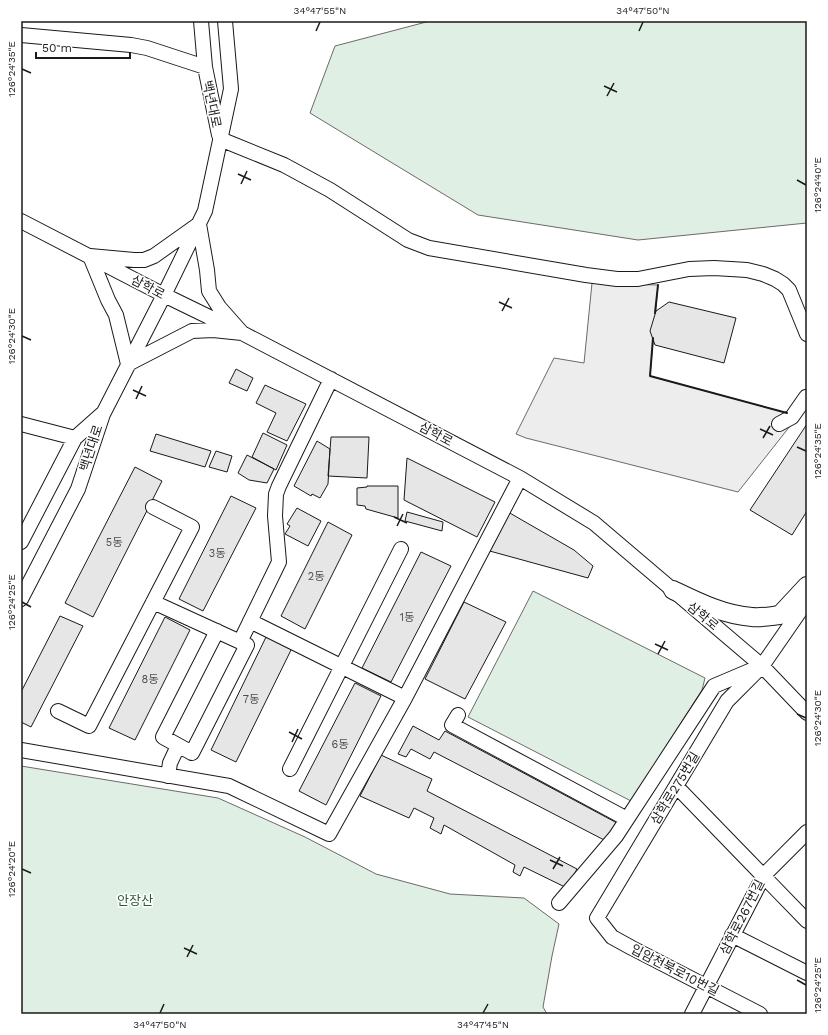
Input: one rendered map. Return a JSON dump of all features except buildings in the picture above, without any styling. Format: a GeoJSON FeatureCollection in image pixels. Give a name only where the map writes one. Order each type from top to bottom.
{"type":"FeatureCollection","features":[{"type":"Feature","properties":{"kind":"main road"},"geometry":{"type":"LineString","coordinates":[[673,590],[704,605],[734,614],[753,617],[780,615],[807,586]]}},
{"type":"Feature","properties":{"kind":"street","name":"백년대로"},"geometry":{"type":"LineString","coordinates":[[201,21],[205,67],[220,139]]}},
{"type":"Feature","properties":{"kind":"street","name":"백년대로"},"geometry":{"type":"LineString","coordinates":[[220,139],[231,89],[224,21]]}},
{"type":"Feature","properties":{"kind":"street"},"geometry":{"type":"LineString","coordinates":[[21,35],[131,45],[147,48],[205,67]]}},
{"type":"Feature","properties":{"kind":"street"},"geometry":{"type":"LineString","coordinates":[[103,414],[200,224],[205,211],[220,139],[284,165],[330,190],[408,240],[429,248],[578,274],[617,279],[638,279],[689,269],[714,268],[747,270],[763,274],[775,279],[789,290],[807,334]]}},
{"type":"Feature","properties":{"kind":"street","name":"삼학로"},"geometry":{"type":"LineString","coordinates":[[21,221],[164,295],[242,333],[520,478],[594,523],[762,666],[807,713]]}},
{"type":"Feature","properties":{"kind":"street"},"geometry":{"type":"LineString","coordinates":[[128,364],[116,315],[108,300],[90,256],[144,260],[154,256],[200,224]]}},
{"type":"Feature","properties":{"kind":"street"},"geometry":{"type":"LineString","coordinates":[[200,224],[209,291],[219,307],[242,333]]}},
{"type":"Feature","properties":{"kind":"street"},"geometry":{"type":"LineString","coordinates":[[128,364],[192,330],[213,330],[242,333]]}},
{"type":"Feature","properties":{"kind":"street"},"geometry":{"type":"LineString","coordinates":[[240,642],[279,562],[275,516],[276,494],[331,379]]}},
{"type":"Feature","properties":{"kind":"street"},"geometry":{"type":"LineString","coordinates":[[779,424],[792,417],[806,397],[807,398]]}},
{"type":"Feature","properties":{"kind":"street","name":"백년대로"},"geometry":{"type":"LineString","coordinates":[[21,542],[75,438],[103,414]]}},
{"type":"Feature","properties":{"kind":"street","name":"백년대로"},"geometry":{"type":"LineString","coordinates":[[21,599],[78,489],[103,414]]}},
{"type":"Feature","properties":{"kind":"street"},"geometry":{"type":"LineString","coordinates":[[21,424],[75,438]]}},
{"type":"Feature","properties":{"kind":"street"},"geometry":{"type":"LineString","coordinates":[[21,750],[229,786],[329,834],[405,698],[520,478]]}},
{"type":"Feature","properties":{"kind":"street"},"geometry":{"type":"LineString","coordinates":[[58,711],[88,726],[192,527],[153,507]]}},
{"type":"Feature","properties":{"kind":"street"},"geometry":{"type":"LineString","coordinates":[[290,770],[401,549]]}},
{"type":"Feature","properties":{"kind":"street","name":"삼학로275번길"},"geometry":{"type":"LineString","coordinates":[[597,918],[727,701],[762,666],[807,601]]}},
{"type":"Feature","properties":{"kind":"street"},"geometry":{"type":"LineString","coordinates":[[153,602],[217,631],[247,645],[192,754],[163,738],[217,631]]}},
{"type":"Feature","properties":{"kind":"street"},"geometry":{"type":"LineString","coordinates":[[250,622],[405,698]]}},
{"type":"Feature","properties":{"kind":"street"},"geometry":{"type":"LineString","coordinates":[[559,903],[616,836],[714,686],[762,666]]}},
{"type":"Feature","properties":{"kind":"street"},"geometry":{"type":"LineString","coordinates":[[458,715],[452,726],[627,819]]}},
{"type":"Feature","properties":{"kind":"street"},"geometry":{"type":"LineString","coordinates":[[168,776],[170,763],[178,746]]}},
{"type":"Feature","properties":{"kind":"street"},"geometry":{"type":"LineString","coordinates":[[676,786],[807,921]]}},
{"type":"Feature","properties":{"kind":"street","name":"삼학로267번길"},"geometry":{"type":"LineString","coordinates":[[692,1014],[764,875],[807,832]]}},
{"type":"Feature","properties":{"kind":"street","name":"입암천북로10번길"},"geometry":{"type":"LineString","coordinates":[[597,918],[612,936],[632,948],[760,1014]]}},
{"type":"Feature","properties":{"kind":"street"},"geometry":{"type":"LineString","coordinates":[[732,936],[807,973]]}},
{"type":"Feature","properties":{"kind":"green space"},"geometry":{"type":"Polygon","coordinates":[[[430,21],[807,21],[807,223],[638,240],[478,215],[310,113],[335,46],[430,21]]]}},
{"type":"Feature","properties":{"kind":"green space"},"geometry":{"type":"Polygon","coordinates":[[[533,591],[705,678],[702,690],[631,801],[468,717],[533,591]]]}},
{"type":"Feature","properties":{"kind":"green space","name":"안장산"},"geometry":{"type":"Polygon","coordinates":[[[21,766],[218,798],[305,837],[376,874],[450,894],[524,898],[559,924],[543,1007],[547,1014],[21,1014],[21,766]]]}},
{"type":"Feature","properties":{"kind":"shaded area"},"geometry":{"type":"Polygon","coordinates":[[[592,283],[658,285],[650,376],[798,416],[738,492],[526,438],[516,434],[554,358],[584,363],[592,283]]]}},
{"type":"Feature","properties":{"kind":"wall"},"geometry":{"type":"LineString","coordinates":[[655,313],[658,285]]}},
{"type":"Feature","properties":{"kind":"wall"},"geometry":{"type":"LineString","coordinates":[[653,338],[650,376],[787,413]]}}]}
